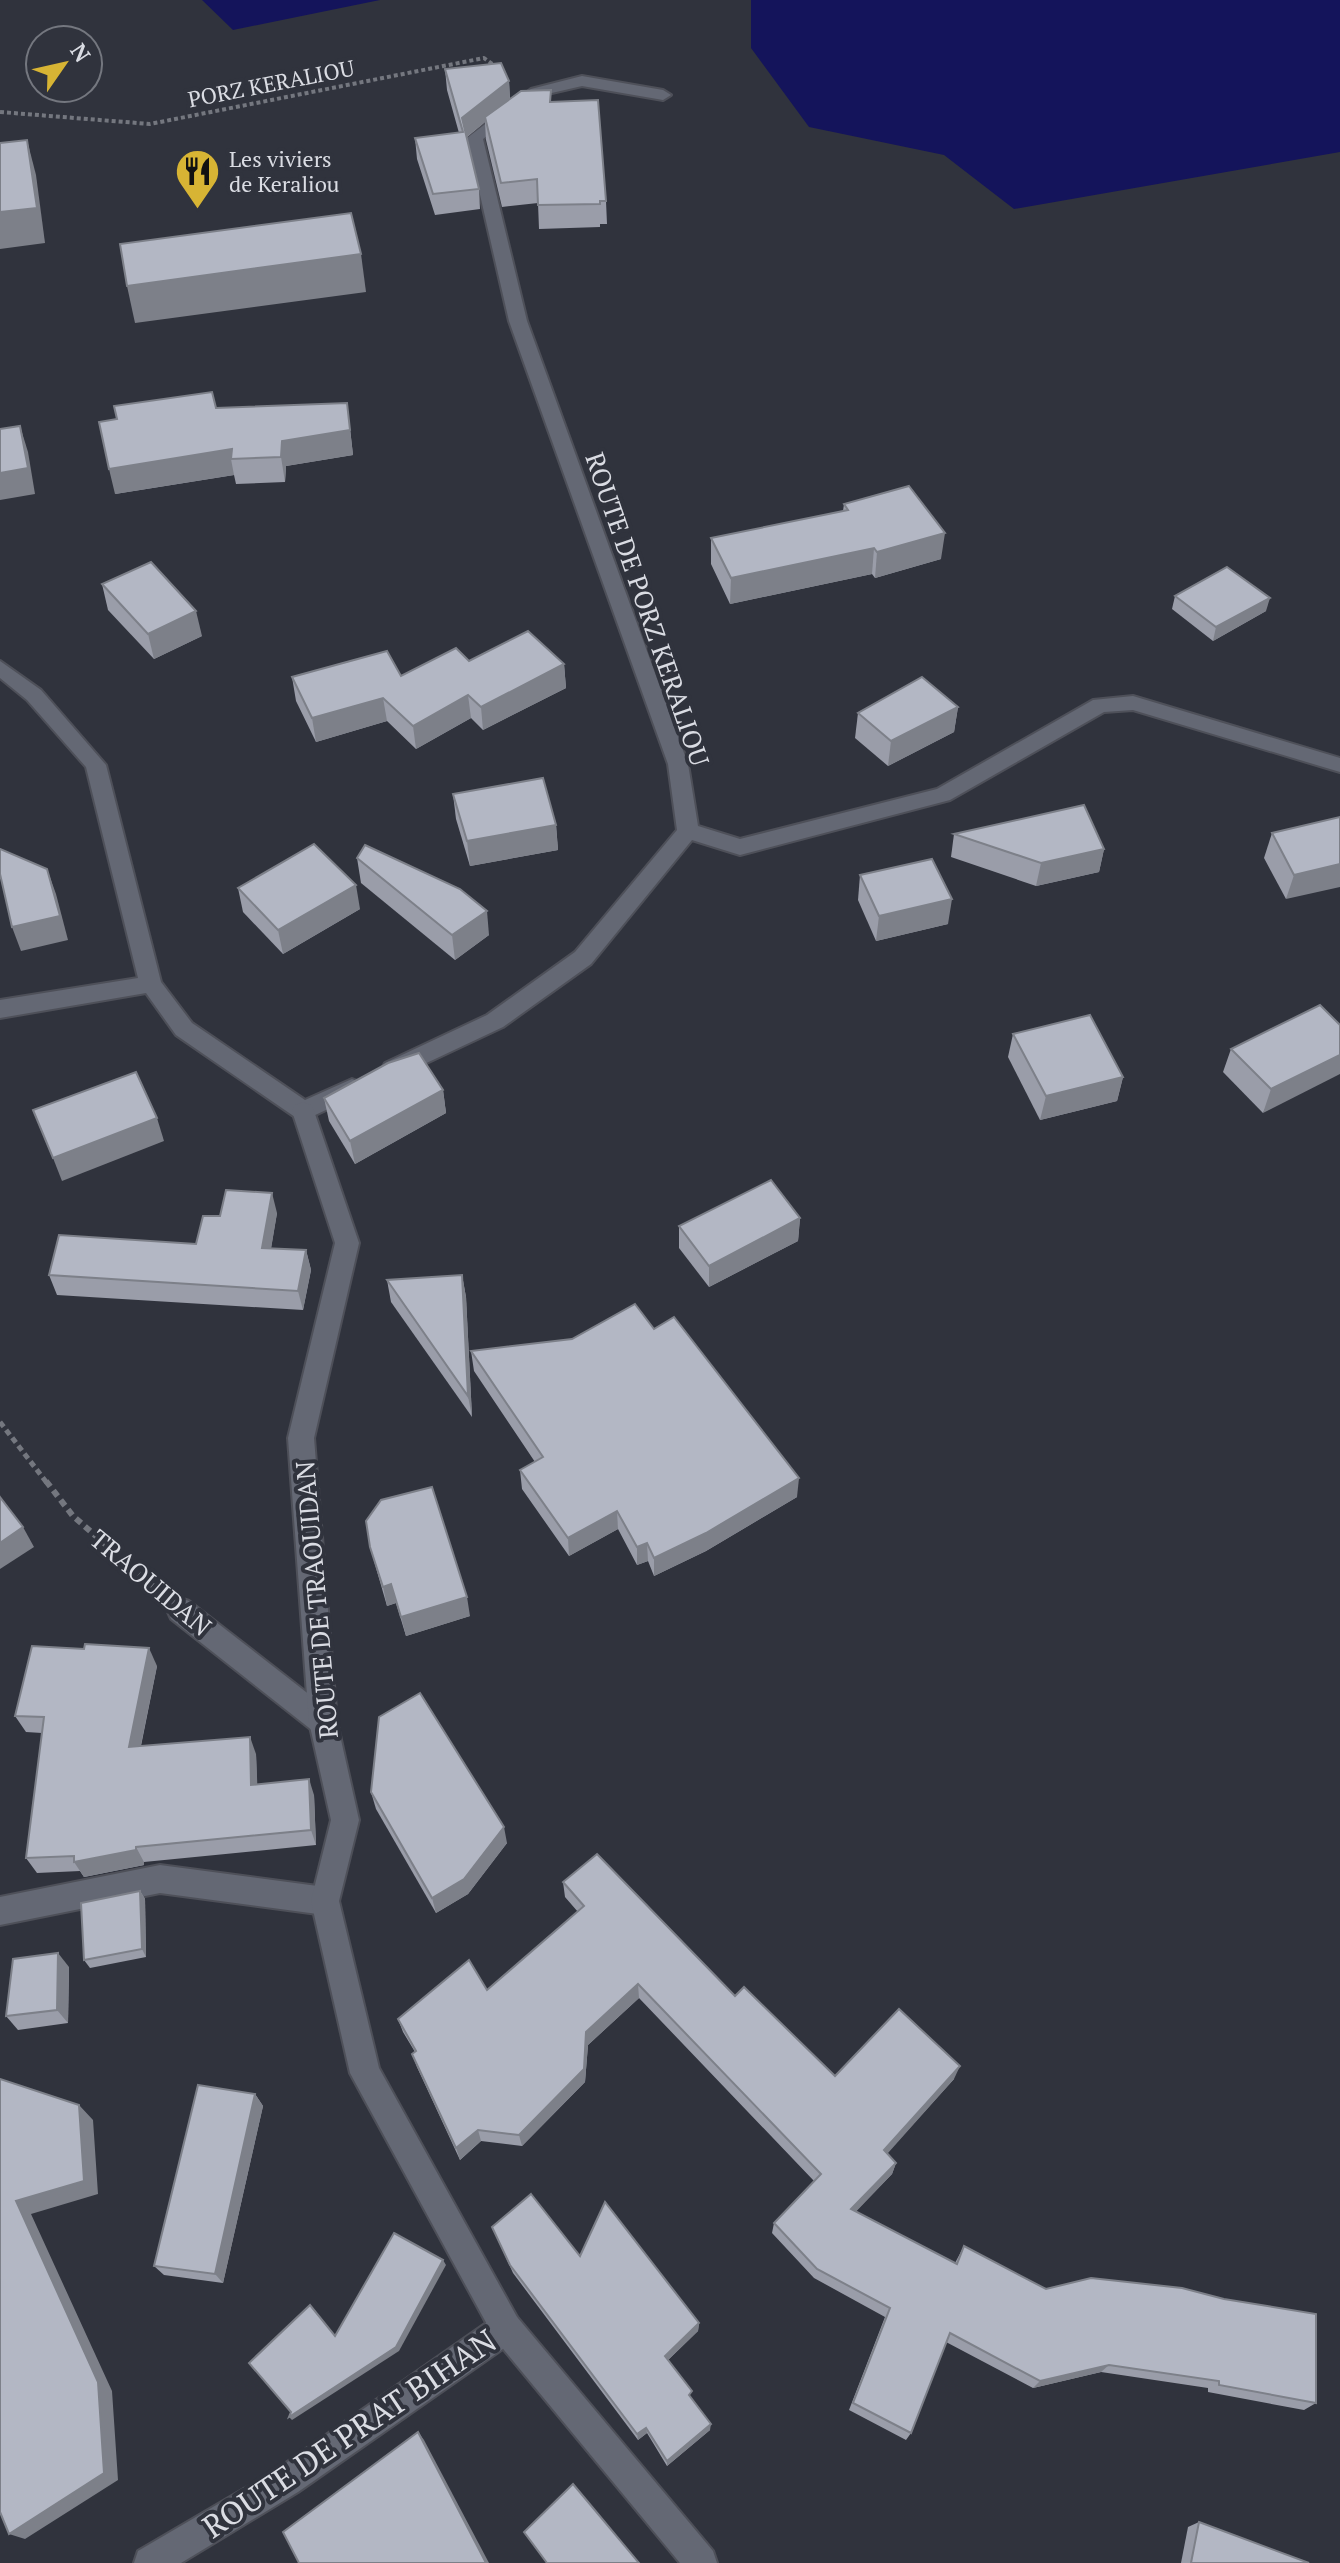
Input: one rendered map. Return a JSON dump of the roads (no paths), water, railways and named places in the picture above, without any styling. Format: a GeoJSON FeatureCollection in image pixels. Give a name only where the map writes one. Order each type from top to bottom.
{"type":"FeatureCollection","features":[{"type":"Feature","properties":{"kind":"street","name":"ROUTE DE PORZ KERALIOU"},"geometry":{"type":"LineString","coordinates":[[663,95],[582,81],[537,92],[475,138],[518,321],[678,764],[688,831]]}},
{"type":"Feature","properties":{"kind":"street"},"geometry":{"type":"LineString","coordinates":[[0,668],[34,695],[96,765],[151,984],[184,1029],[303,1111],[495,1021],[583,958],[688,831],[740,847],[943,795],[1100,705],[1133,703],[1340,765]]}},
{"type":"Feature","properties":{"kind":"street"},"geometry":{"type":"LineString","coordinates":[[0,1009],[151,984]]}},
{"type":"Feature","properties":{"kind":"street","name":"ROUTE DE TRAOUIDAN"},"geometry":{"type":"LineString","coordinates":[[303,1111],[347,1243],[301,1438],[323,1722],[345,1820],[325,1901],[365,2073],[506,2328],[701,2563]]}},
{"type":"Feature","properties":{"kind":"street","name":"TRAOUIDAN"},"geometry":{"type":"LineString","coordinates":[[180,1610],[323,1722]]}},
{"type":"Feature","properties":{"kind":"street"},"geometry":{"type":"LineString","coordinates":[[0,1911],[160,1879],[325,1901]]}},
{"type":"Feature","properties":{"kind":"street","name":"ROUTE DE PRAT BIHAN"},"geometry":{"type":"LineString","coordinates":[[150,2563],[287,2481],[506,2328]]}},
{"type":"Feature","properties":{"kind":"place","name":"Les viviers de Keraliou"},"geometry":{"type":"Point","coordinates":[198,210]}}]}
